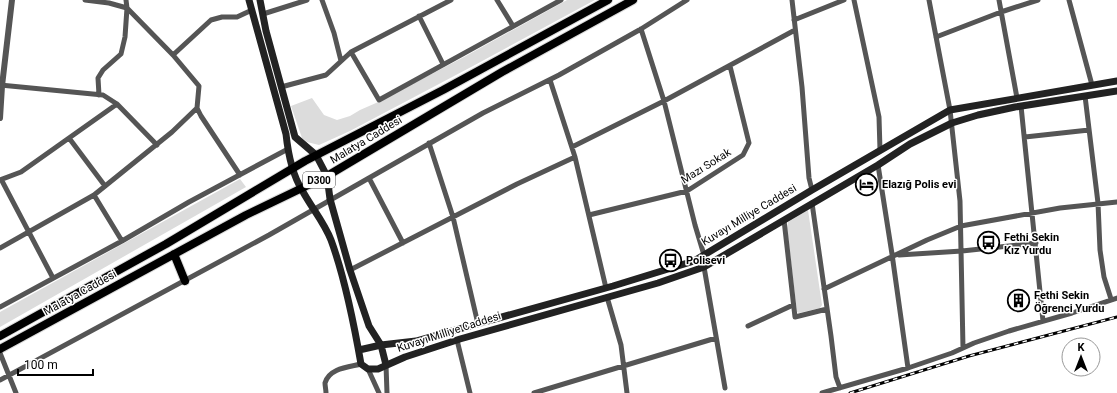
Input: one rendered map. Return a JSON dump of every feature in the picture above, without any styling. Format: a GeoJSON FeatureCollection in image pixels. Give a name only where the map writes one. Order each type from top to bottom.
{"type":"FeatureCollection","features":[{"type":"Feature","properties":{"kind":"highway","name":"Malatya Caddesi"},"geometry":{"type":"LineString","coordinates":[[0,336],[166,244],[293,167],[443,90],[608,0]]}},
{"type":"Feature","properties":{"kind":"highway","name":"Malatya Caddesi"},"geometry":{"type":"LineString","coordinates":[[0,349],[246,215],[327,176],[502,72],[633,0]]}},
{"type":"Feature","properties":{"kind":"highway"},"geometry":{"type":"LineString","coordinates":[[174,254],[185,280]]}},
{"type":"Feature","properties":{"kind":"main road"},"geometry":{"type":"LineString","coordinates":[[249,0],[286,134],[293,167],[301,188],[324,225],[331,240],[346,292],[362,364],[368,369]]}},
{"type":"Feature","properties":{"kind":"main road"},"geometry":{"type":"LineString","coordinates":[[260,0],[295,137],[316,155]]}},
{"type":"Feature","properties":{"kind":"main road","name":"Kuvayı Milliye Caddesi"},"geometry":{"type":"LineString","coordinates":[[359,350],[381,345],[416,342],[606,288],[694,261],[812,190],[950,110],[1117,81]]}},
{"type":"Feature","properties":{"kind":"main road","name":"Kuvayı Milliye Caddesi"},"geometry":{"type":"LineString","coordinates":[[368,369],[378,369],[405,357],[457,340],[658,283],[704,267],[878,165],[910,144],[952,123],[978,115],[1021,106],[1117,91]]}},
{"type":"Feature","properties":{"kind":"main road","name":"Kuvayı Milliye Caddesi"},"geometry":{"type":"LineString","coordinates":[[316,155],[327,176],[330,199],[350,270],[369,326],[381,345],[386,365]]}},
{"type":"Feature","properties":{"kind":"street"},"geometry":{"type":"LineString","coordinates":[[0,118],[1,86],[12,0]]}},
{"type":"Feature","properties":{"kind":"street"},"geometry":{"type":"LineString","coordinates":[[85,0],[109,3],[127,8],[173,55],[199,86],[197,108],[240,175]]}},
{"type":"Feature","properties":{"kind":"street"},"geometry":{"type":"LineString","coordinates":[[99,95],[98,78],[103,70],[121,54],[125,37],[127,8],[126,0]]}},
{"type":"Feature","properties":{"kind":"street"},"geometry":{"type":"LineString","coordinates":[[263,14],[307,0]]}},
{"type":"Feature","properties":{"kind":"street"},"geometry":{"type":"LineString","coordinates":[[322,0],[334,33],[341,62]]}},
{"type":"Feature","properties":{"kind":"street"},"geometry":{"type":"LineString","coordinates":[[281,87],[326,75],[351,52],[450,0]]}},
{"type":"Feature","properties":{"kind":"street"},"geometry":{"type":"LineString","coordinates":[[497,0],[513,26]]}},
{"type":"Feature","properties":{"kind":"street"},"geometry":{"type":"LineString","coordinates":[[351,52],[379,100],[561,0]]}},
{"type":"Feature","properties":{"kind":"street"},"geometry":{"type":"LineString","coordinates":[[0,380],[314,209],[483,113],[550,80],[641,29],[687,0]]}},
{"type":"Feature","properties":{"kind":"street"},"geometry":{"type":"LineString","coordinates":[[792,0],[802,87],[809,178],[812,190]]}},
{"type":"Feature","properties":{"kind":"street"},"geometry":{"type":"LineString","coordinates":[[794,20],[844,0]]}},
{"type":"Feature","properties":{"kind":"street"},"geometry":{"type":"LineString","coordinates":[[854,0],[879,117],[880,150]]}},
{"type":"Feature","properties":{"kind":"street"},"geometry":{"type":"LineString","coordinates":[[929,0],[950,110],[960,201],[963,348]]}},
{"type":"Feature","properties":{"kind":"street"},"geometry":{"type":"LineString","coordinates":[[999,0],[1017,98]]}},
{"type":"Feature","properties":{"kind":"street"},"geometry":{"type":"LineString","coordinates":[[936,37],[1001,12],[1038,0]]}},
{"type":"Feature","properties":{"kind":"street"},"geometry":{"type":"LineString","coordinates":[[1069,0],[1092,85]]}},
{"type":"Feature","properties":{"kind":"street"},"geometry":{"type":"LineString","coordinates":[[173,55],[211,20],[222,17],[237,17],[252,10]]}},
{"type":"Feature","properties":{"kind":"street"},"geometry":{"type":"LineString","coordinates":[[419,16],[443,64]]}},
{"type":"Feature","properties":{"kind":"street"},"geometry":{"type":"LineString","coordinates":[[641,29],[664,102],[704,255],[704,267],[725,388]]}},
{"type":"Feature","properties":{"kind":"street"},"geometry":{"type":"LineString","coordinates":[[572,147],[664,102],[795,30]]}},
{"type":"Feature","properties":{"kind":"street","name":"Mazı Sokak"},"geometry":{"type":"LineString","coordinates":[[589,215],[687,192],[743,155],[749,143],[730,66]]}},
{"type":"Feature","properties":{"kind":"street"},"geometry":{"type":"LineString","coordinates":[[550,80],[575,157],[606,288]]}},
{"type":"Feature","properties":{"kind":"street"},"geometry":{"type":"LineString","coordinates":[[1,86],[104,95],[117,104],[157,145]]}},
{"type":"Feature","properties":{"kind":"street"},"geometry":{"type":"LineString","coordinates":[[822,393],[908,368],[1009,331],[1114,299],[1104,277],[1100,250],[1098,204],[1085,96]]}},
{"type":"Feature","properties":{"kind":"street"},"geometry":{"type":"LineString","coordinates":[[52,278],[1,181],[21,172],[117,104]]}},
{"type":"Feature","properties":{"kind":"street"},"geometry":{"type":"LineString","coordinates":[[1021,106],[1043,321]]}},
{"type":"Feature","properties":{"kind":"street"},"geometry":{"type":"LineString","coordinates":[[0,248],[94,195],[157,145],[197,108]]}},
{"type":"Feature","properties":{"kind":"street"},"geometry":{"type":"LineString","coordinates":[[1025,137],[1089,130]]}},
{"type":"Feature","properties":{"kind":"street"},"geometry":{"type":"LineString","coordinates":[[68,138],[105,186]]}},
{"type":"Feature","properties":{"kind":"street"},"geometry":{"type":"LineString","coordinates":[[429,143],[453,217],[478,324]]}},
{"type":"Feature","properties":{"kind":"street"},"geometry":{"type":"LineString","coordinates":[[0,307],[288,149]]}},
{"type":"Feature","properties":{"kind":"street"},"geometry":{"type":"LineString","coordinates":[[350,270],[517,184],[575,157]]}},
{"type":"Feature","properties":{"kind":"street"},"geometry":{"type":"LineString","coordinates":[[878,165],[894,256],[908,368]]}},
{"type":"Feature","properties":{"kind":"street"},"geometry":{"type":"LineString","coordinates":[[369,178],[403,243]]}},
{"type":"Feature","properties":{"kind":"street"},"geometry":{"type":"LineString","coordinates":[[94,195],[122,241]]}},
{"type":"Feature","properties":{"kind":"street"},"geometry":{"type":"LineString","coordinates":[[824,289],[927,240],[961,226],[1060,208],[1117,202]]}},
{"type":"Feature","properties":{"kind":"street"},"geometry":{"type":"LineString","coordinates":[[812,203],[836,377],[840,388]]}},
{"type":"Feature","properties":{"kind":"street"},"geometry":{"type":"LineString","coordinates":[[784,220],[795,317],[827,309]]}},
{"type":"Feature","properties":{"kind":"street"},"geometry":{"type":"LineString","coordinates":[[894,256],[962,251],[1036,243]]}},
{"type":"Feature","properties":{"kind":"street"},"geometry":{"type":"LineString","coordinates":[[607,297],[621,345],[627,393]]}},
{"type":"Feature","properties":{"kind":"street"},"geometry":{"type":"LineString","coordinates":[[748,326],[793,305]]}},
{"type":"Feature","properties":{"kind":"street"},"geometry":{"type":"LineString","coordinates":[[534,393],[716,338]]}},
{"type":"Feature","properties":{"kind":"street"},"geometry":{"type":"LineString","coordinates":[[457,340],[470,393]]}},
{"type":"Feature","properties":{"kind":"street"},"geometry":{"type":"LineString","coordinates":[[0,352],[16,393]]}},
{"type":"Feature","properties":{"kind":"street"},"geometry":{"type":"LineString","coordinates":[[326,393],[325,384],[329,377],[337,370],[362,364]]}},
{"type":"Feature","properties":{"kind":"street"},"geometry":{"type":"LineString","coordinates":[[386,365],[387,393]]}},
{"type":"Feature","properties":{"kind":"street"},"geometry":{"type":"LineString","coordinates":[[368,369],[379,393]]}},
{"type":"Feature","properties":{"kind":"shaded area"},"geometry":{"type":"Polygon","coordinates":[[[567,0],[595,0],[350,131],[319,145],[307,142],[302,138],[291,106],[312,98],[324,115],[337,120],[350,116],[464,57],[567,0]]]}},
{"type":"Feature","properties":{"kind":"shaded area"},"geometry":{"type":"Polygon","coordinates":[[[240,179],[246,187],[0,327],[0,312],[240,179]]]}},
{"type":"Feature","properties":{"kind":"shaded area"},"geometry":{"type":"Polygon","coordinates":[[[808,210],[822,305],[820,308],[799,313],[797,312],[787,228],[788,222],[808,210]]]}},
{"type":"Feature","properties":{"kind":"railway"},"geometry":{"type":"LineString","coordinates":[[850,393],[969,356],[1117,317]]}},
{"type":"Feature","properties":{"kind":"place","name":"Elazığ Polis evi"},"geometry":{"type":"Point","coordinates":[867,184]}},
{"type":"Feature","properties":{"kind":"place","name":"Fethi Sekin Kız Yurdu"},"geometry":{"type":"Point","coordinates":[988,243]}},
{"type":"Feature","properties":{"kind":"place","name":"Polisevi"},"geometry":{"type":"Point","coordinates":[670,260]}},
{"type":"Feature","properties":{"kind":"place","name":"Fethi Sekin Öğrenci Yurdu"},"geometry":{"type":"Point","coordinates":[1019,301]}}]}
